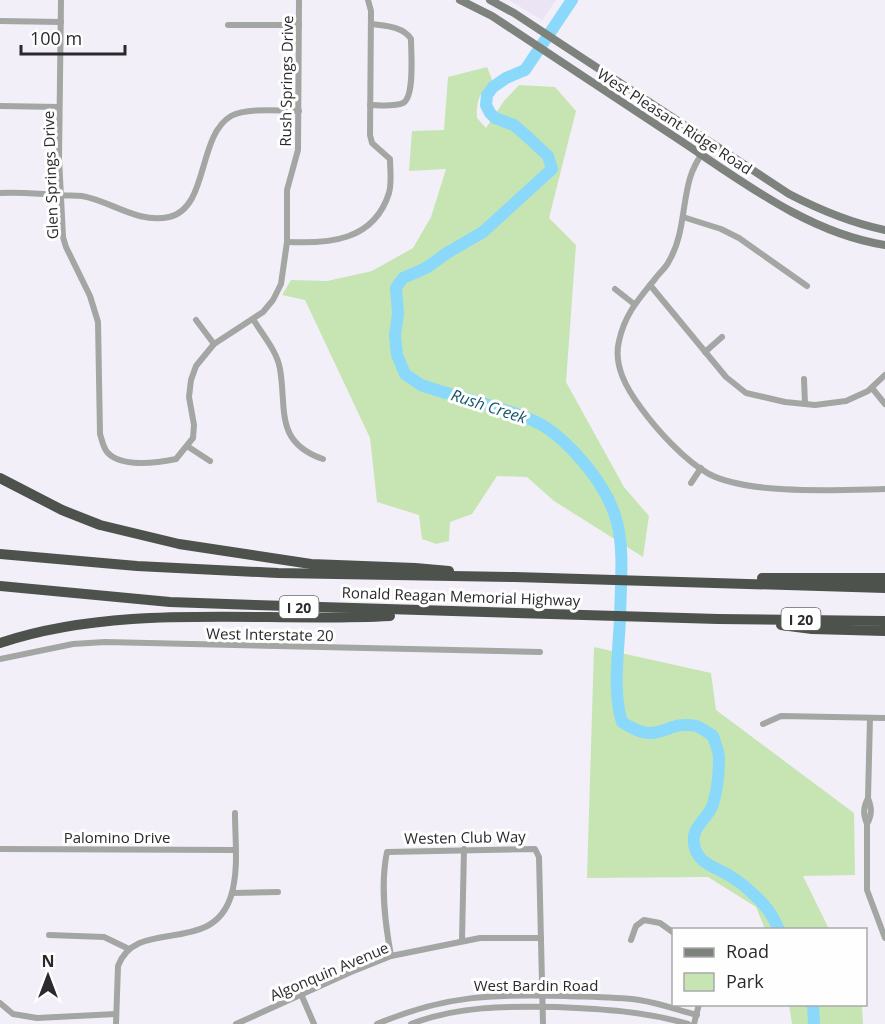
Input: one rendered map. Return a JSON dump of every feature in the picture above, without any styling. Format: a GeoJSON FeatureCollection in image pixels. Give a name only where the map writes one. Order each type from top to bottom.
{"type":"FeatureCollection","features":[{"type":"Feature","properties":{"kind":"highway"},"geometry":{"type":"LineString","coordinates":[[0,478],[62,510],[100,525],[179,544],[310,564],[415,568],[515,577]]}},
{"type":"Feature","properties":{"kind":"highway","name":"Ronald Reagan Memorial Highway"},"geometry":{"type":"LineString","coordinates":[[0,554],[225,571],[885,588]]}},
{"type":"Feature","properties":{"kind":"highway"},"geometry":{"type":"LineString","coordinates":[[686,582],[792,577],[885,578]]}},
{"type":"Feature","properties":{"kind":"highway","name":"Ronald Reagan Memorial Highway"},"geometry":{"type":"LineString","coordinates":[[0,586],[170,602],[453,612],[885,621]]}},
{"type":"Feature","properties":{"kind":"highway"},"geometry":{"type":"LineString","coordinates":[[0,643],[46,630],[145,619],[207,616],[355,618],[453,612]]}},
{"type":"Feature","properties":{"kind":"highway"},"geometry":{"type":"LineString","coordinates":[[718,619],[812,629],[885,631]]}},
{"type":"Feature","properties":{"kind":"main road","name":"West Pleasant Ridge Road"},"geometry":{"type":"LineString","coordinates":[[460,0],[492,16],[760,192],[814,222],[861,240],[885,245]]}},
{"type":"Feature","properties":{"kind":"main road","name":"West Pleasant Ridge Road"},"geometry":{"type":"LineString","coordinates":[[490,0],[537,28],[789,194],[840,218],[885,230]]}},
{"type":"Feature","properties":{"kind":"street","name":"Glen Springs Drive"},"geometry":{"type":"LineString","coordinates":[[61,0],[59,158],[63,237],[90,296],[98,322],[100,434],[105,448],[114,457],[143,463],[176,459],[187,446]]}},
{"type":"Feature","properties":{"kind":"street","name":"Rush Springs Drive"},"geometry":{"type":"LineString","coordinates":[[187,446],[193,438],[194,425],[189,398],[191,380],[200,361],[214,344],[263,312],[273,300],[281,284],[287,242],[288,182],[298,150],[299,0]]}},
{"type":"Feature","properties":{"kind":"street"},"geometry":{"type":"LineString","coordinates":[[287,242],[315,243],[342,239],[360,231],[374,218],[389,193],[390,159],[372,143],[370,135],[371,11],[368,0]]}},
{"type":"Feature","properties":{"kind":"street"},"geometry":{"type":"LineString","coordinates":[[0,21],[61,22]]}},
{"type":"Feature","properties":{"kind":"street"},"geometry":{"type":"LineString","coordinates":[[370,24],[399,29],[407,33],[411,39],[411,90],[406,101],[400,104],[370,105]]}},
{"type":"Feature","properties":{"kind":"street"},"geometry":{"type":"LineString","coordinates":[[228,25],[299,25]]}},
{"type":"Feature","properties":{"kind":"street"},"geometry":{"type":"LineString","coordinates":[[0,106],[59,107]]}},
{"type":"Feature","properties":{"kind":"street"},"geometry":{"type":"LineString","coordinates":[[0,192],[81,196],[144,216],[171,217],[192,200],[215,135],[224,122],[232,116],[246,112],[299,111]]}},
{"type":"Feature","properties":{"kind":"street"},"geometry":{"type":"LineString","coordinates":[[709,142],[689,181],[683,217],[669,261],[634,304],[625,320],[618,343],[622,376],[628,391],[645,414],[685,456],[716,477],[739,484],[791,489],[885,489]]}},
{"type":"Feature","properties":{"kind":"street"},"geometry":{"type":"LineString","coordinates":[[683,217],[721,229],[739,238],[807,286]]}},
{"type":"Feature","properties":{"kind":"street"},"geometry":{"type":"LineString","coordinates":[[650,285],[726,377],[746,393],[777,401],[815,405],[846,401],[872,388],[885,375]]}},
{"type":"Feature","properties":{"kind":"street"},"geometry":{"type":"LineString","coordinates":[[615,289],[634,304]]}},
{"type":"Feature","properties":{"kind":"street"},"geometry":{"type":"LineString","coordinates":[[253,319],[277,359],[280,369],[284,420],[288,433],[300,446],[323,459]]}},
{"type":"Feature","properties":{"kind":"street"},"geometry":{"type":"LineString","coordinates":[[196,320],[214,344]]}},
{"type":"Feature","properties":{"kind":"street"},"geometry":{"type":"LineString","coordinates":[[705,352],[722,337]]}},
{"type":"Feature","properties":{"kind":"street"},"geometry":{"type":"LineString","coordinates":[[804,379],[805,404]]}},
{"type":"Feature","properties":{"kind":"street"},"geometry":{"type":"LineString","coordinates":[[872,388],[885,404]]}},
{"type":"Feature","properties":{"kind":"street"},"geometry":{"type":"LineString","coordinates":[[187,446],[210,461]]}},
{"type":"Feature","properties":{"kind":"street"},"geometry":{"type":"LineString","coordinates":[[691,483],[701,468]]}},
{"type":"Feature","properties":{"kind":"street","name":"West Interstate 20"},"geometry":{"type":"LineString","coordinates":[[0,659],[73,644],[105,642],[540,652]]}},
{"type":"Feature","properties":{"kind":"street"},"geometry":{"type":"LineString","coordinates":[[763,724],[781,716],[885,718]]}},
{"type":"Feature","properties":{"kind":"street"},"geometry":{"type":"LineString","coordinates":[[870,718],[868,798],[871,816],[867,824],[867,890],[885,938]]}},
{"type":"Feature","properties":{"kind":"street"},"geometry":{"type":"LineString","coordinates":[[116,1024],[118,966],[129,949],[151,939],[199,931],[217,919],[230,900],[235,878],[234,813]]}},
{"type":"Feature","properties":{"kind":"street","name":"Palomino Drive"},"geometry":{"type":"LineString","coordinates":[[0,849],[235,850]]}},
{"type":"Feature","properties":{"kind":"street"},"geometry":{"type":"LineString","coordinates":[[462,940],[464,849]]}},
{"type":"Feature","properties":{"kind":"street","name":"Westen Club Way"},"geometry":{"type":"LineString","coordinates":[[391,956],[385,924],[384,876],[387,852],[535,849],[538,853],[542,938]]}},
{"type":"Feature","properties":{"kind":"street"},"geometry":{"type":"LineString","coordinates":[[232,893],[278,892]]}},
{"type":"Feature","properties":{"kind":"street"},"geometry":{"type":"LineString","coordinates":[[631,940],[636,926],[644,920],[660,923],[672,932]]}},
{"type":"Feature","properties":{"kind":"street"},"geometry":{"type":"LineString","coordinates":[[49,935],[104,937],[129,949]]}},
{"type":"Feature","properties":{"kind":"street"},"geometry":{"type":"LineString","coordinates":[[542,938],[543,1024]]}},
{"type":"Feature","properties":{"kind":"street","name":"Algonquin Avenue"},"geometry":{"type":"LineString","coordinates":[[236,1024],[391,956],[462,940],[542,938]]}},
{"type":"Feature","properties":{"kind":"street"},"geometry":{"type":"LineString","coordinates":[[301,994],[314,1024]]}},
{"type":"Feature","properties":{"kind":"street","name":"West Bardin Road"},"geometry":{"type":"LineString","coordinates":[[378,1024],[429,1005],[460,998],[496,995],[609,997],[641,1000],[697,1015]]}},
{"type":"Feature","properties":{"kind":"street"},"geometry":{"type":"LineString","coordinates":[[0,1003],[14,1014],[37,1018],[116,1014]]}},
{"type":"Feature","properties":{"kind":"street","name":"West Bardin Road"},"geometry":{"type":"LineString","coordinates":[[411,1024],[473,1009],[520,1006],[608,1009],[642,1013],[688,1024]]}},
{"type":"Feature","properties":{"kind":"street"},"geometry":{"type":"LineString","coordinates":[[694,1024],[699,1006]]}},
{"type":"Feature","properties":{"kind":"shaded area"},"geometry":{"type":"Polygon","coordinates":[[[509,0],[556,0],[542,20],[509,0]]]}},
{"type":"Feature","properties":{"kind":"green space"},"geometry":{"type":"Polygon","coordinates":[[[487,67],[493,82],[482,93],[477,112],[477,118],[486,128],[504,101],[519,85],[555,87],[576,111],[549,218],[576,245],[566,382],[624,487],[649,516],[643,557],[554,501],[527,477],[497,476],[472,514],[450,522],[449,541],[436,544],[422,539],[419,515],[377,502],[370,438],[305,300],[282,295],[291,280],[327,281],[372,271],[413,248],[431,217],[446,169],[409,171],[412,131],[444,130],[448,77],[487,67]]]}},
{"type":"Feature","properties":{"kind":"green space"},"geometry":{"type":"Polygon","coordinates":[[[594,647],[711,673],[716,710],[854,813],[855,875],[803,876],[829,928],[765,928],[756,907],[708,877],[587,878],[594,647]]]}},
{"type":"Feature","properties":{"kind":"green space"},"geometry":{"type":"Polygon","coordinates":[[[789,1006],[862,1006],[863,1024],[792,1024],[789,1006]]]}},
{"type":"Feature","properties":{"kind":"waterway","name":"Rush Creek"},"geometry":{"type":"LineString","coordinates":[[572,0],[525,70],[506,78],[493,87],[487,95],[486,105],[490,113],[495,118],[514,125],[531,140],[548,156],[552,169],[483,232],[426,268],[403,278],[396,288],[397,355],[405,374],[421,385],[506,410],[546,428],[568,446],[594,475],[606,494],[619,530],[621,592],[617,697],[622,722],[646,733],[654,733],[676,726],[696,726],[713,736],[719,755],[717,787],[711,809],[695,832],[696,851],[703,861],[736,880],[757,897],[778,928]]}},
{"type":"Feature","properties":{"kind":"waterway","name":"Rush Creek"},"geometry":{"type":"LineString","coordinates":[[813,1006],[814,1024]]}}]}
